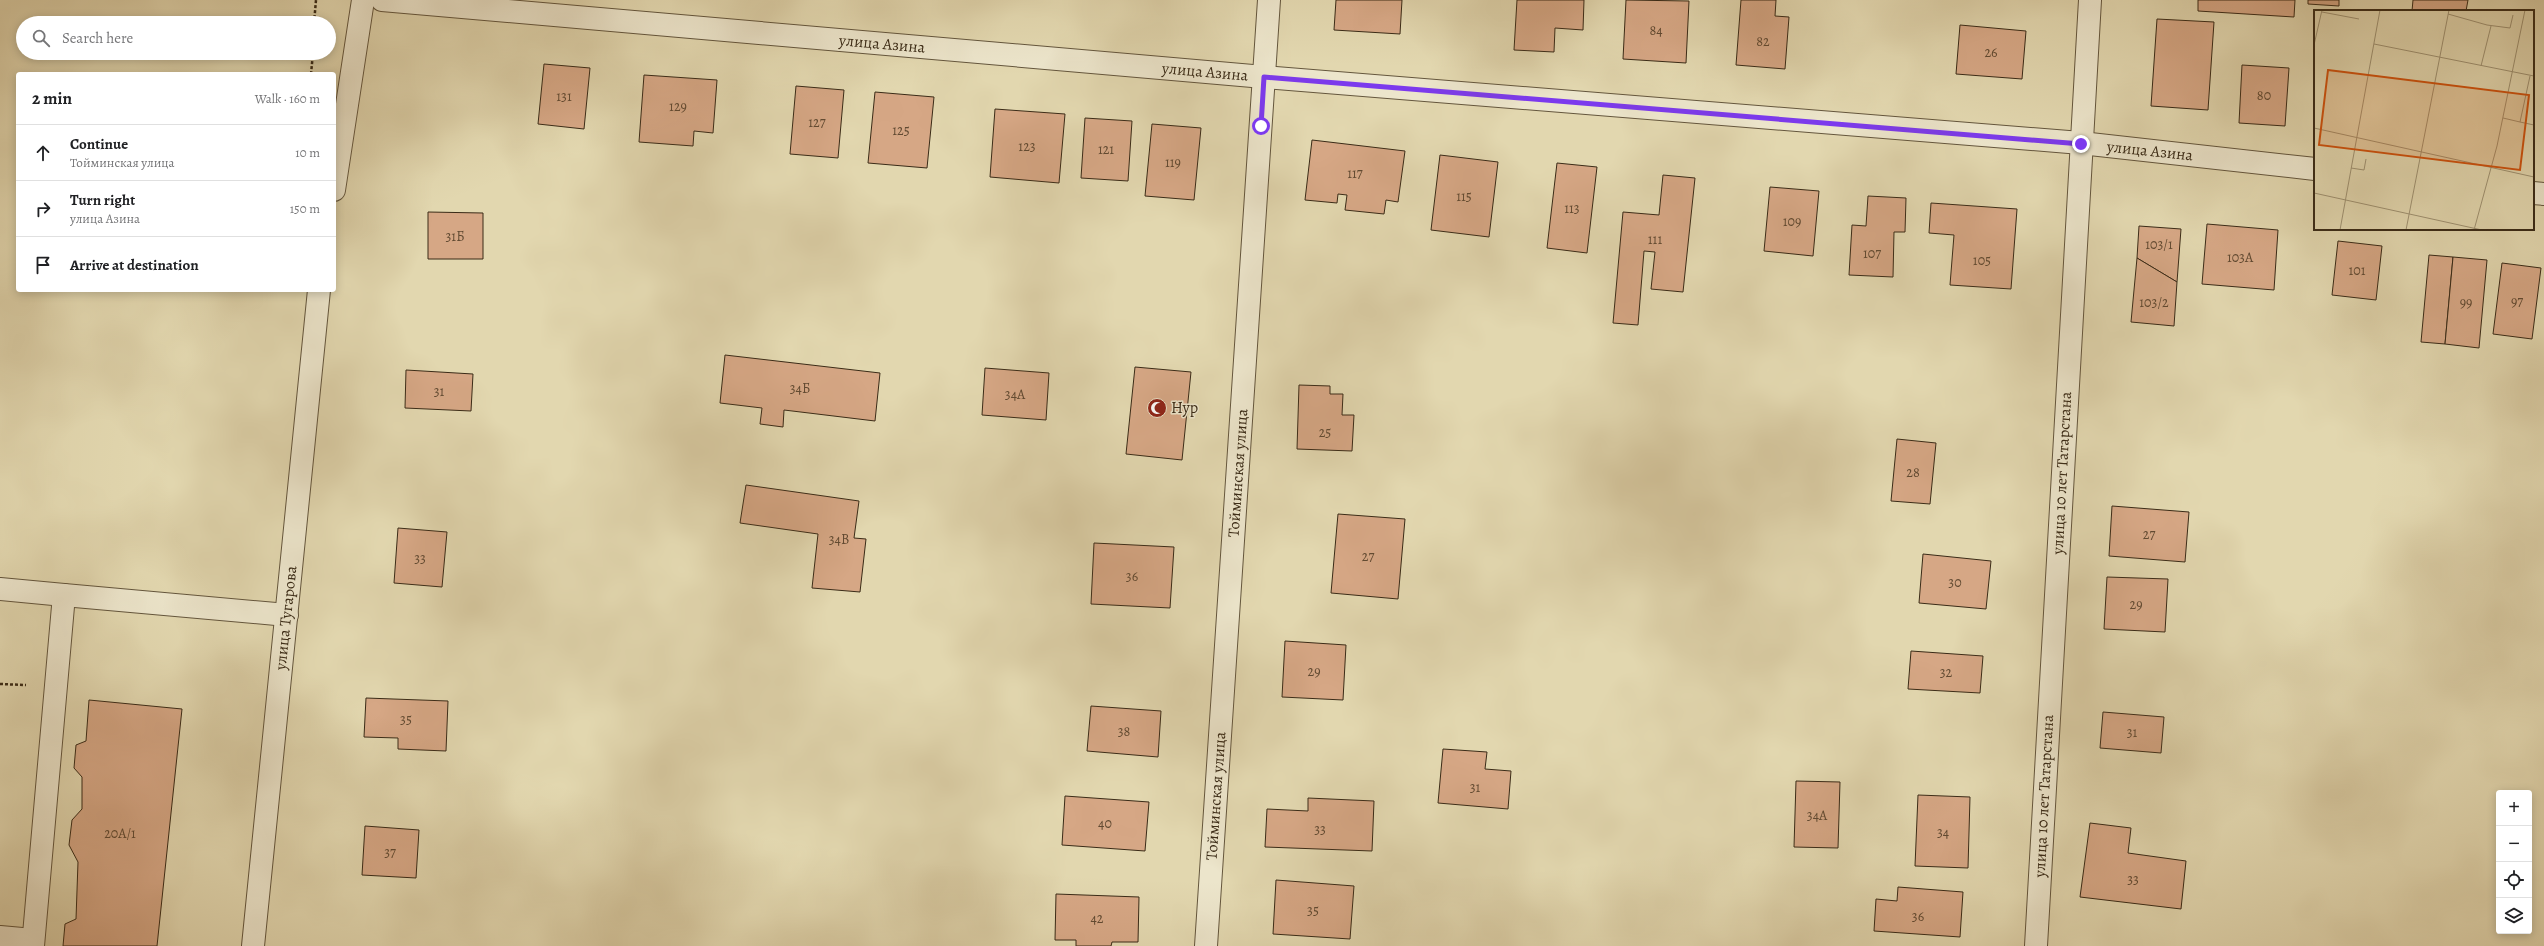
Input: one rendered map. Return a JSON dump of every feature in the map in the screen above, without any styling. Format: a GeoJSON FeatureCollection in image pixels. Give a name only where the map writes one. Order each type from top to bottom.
{"type":"FeatureCollection","features":[{"type":"Feature","properties":{"kind":"street"},"geometry":{"type":"LineString","coordinates":[[336,177],[363,0]]}},
{"type":"Feature","properties":{"kind":"street","name":"улица Азина"},"geometry":{"type":"LineString","coordinates":[[382,0],[1264,77],[2081,144],[2314,169]]}},
{"type":"Feature","properties":{"kind":"street","name":"Тойминская улица"},"geometry":{"type":"LineString","coordinates":[[1206,946],[1269,0]]}},
{"type":"Feature","properties":{"kind":"street","name":"улица 10 лет Татарстана"},"geometry":{"type":"LineString","coordinates":[[2036,946],[2090,0]]}},
{"type":"Feature","properties":{"kind":"street"},"geometry":{"type":"LineString","coordinates":[[2534,193],[2544,194]]}},
{"type":"Feature","properties":{"kind":"street","name":"улица Тугарова"},"geometry":{"type":"LineString","coordinates":[[253,946],[319,292]]}},
{"type":"Feature","properties":{"kind":"street"},"geometry":{"type":"LineString","coordinates":[[0,589],[287,615]]}},
{"type":"Feature","properties":{"kind":"street"},"geometry":{"type":"LineString","coordinates":[[0,937],[33,943],[64,595]]}},
{"type":"Feature","properties":{"kind":"path"},"geometry":{"type":"LineString","coordinates":[[315,16],[316,0]]}},
{"type":"Feature","properties":{"kind":"path"},"geometry":{"type":"LineString","coordinates":[[311,72],[312,60]]}},
{"type":"Feature","properties":{"kind":"building"},"geometry":{"type":"Polygon","coordinates":[[[1336,0],[1402,0],[1400,34],[1334,30],[1336,0]]]}},
{"type":"Feature","properties":{"kind":"building"},"geometry":{"type":"Polygon","coordinates":[[[1517,0],[1584,0],[1583,30],[1555,28],[1554,52],[1514,50],[1517,0]]]}},
{"type":"Feature","properties":{"kind":"building"},"geometry":{"type":"Polygon","coordinates":[[[1626,0],[1689,1],[1686,63],[1623,59],[1626,0]]]}},
{"type":"Feature","properties":{"kind":"building"},"geometry":{"type":"Polygon","coordinates":[[[1741,0],[1776,0],[1775,16],[1789,17],[1785,69],[1736,65],[1741,0]]]}},
{"type":"Feature","properties":{"kind":"building"},"geometry":{"type":"Polygon","coordinates":[[[2198,0],[2295,0],[2294,17],[2198,11],[2198,0]]]}},
{"type":"Feature","properties":{"kind":"building"},"geometry":{"type":"Polygon","coordinates":[[[2308,0],[2339,0],[2339,6],[2308,4],[2308,0]]]}},
{"type":"Feature","properties":{"kind":"building"},"geometry":{"type":"Polygon","coordinates":[[[2413,0],[2468,0],[2466,10],[2412,10],[2413,0]]]}},
{"type":"Feature","properties":{"kind":"building"},"geometry":{"type":"Polygon","coordinates":[[[2157,19],[2214,22],[2208,110],[2151,106],[2157,19]]]}},
{"type":"Feature","properties":{"kind":"building"},"geometry":{"type":"Polygon","coordinates":[[[1960,25],[2026,31],[2022,79],[1956,74],[1960,25]]]}},
{"type":"Feature","properties":{"kind":"building"},"geometry":{"type":"Polygon","coordinates":[[[544,64],[590,68],[584,129],[538,124],[544,64]]]}},
{"type":"Feature","properties":{"kind":"building"},"geometry":{"type":"Polygon","coordinates":[[[2242,65],[2289,68],[2285,126],[2239,123],[2242,65]]]}},
{"type":"Feature","properties":{"kind":"building"},"geometry":{"type":"Polygon","coordinates":[[[644,75],[717,80],[713,133],[694,131],[693,146],[639,142],[644,75]]]}},
{"type":"Feature","properties":{"kind":"building"},"geometry":{"type":"Polygon","coordinates":[[[796,86],[844,90],[838,158],[790,154],[796,86]]]}},
{"type":"Feature","properties":{"kind":"building"},"geometry":{"type":"Polygon","coordinates":[[[875,92],[934,97],[927,168],[868,163],[875,92]]]}},
{"type":"Feature","properties":{"kind":"building"},"geometry":{"type":"Polygon","coordinates":[[[995,109],[1065,114],[1059,183],[990,177],[995,109]]]}},
{"type":"Feature","properties":{"kind":"building"},"geometry":{"type":"Polygon","coordinates":[[[1085,118],[1132,121],[1128,181],[1081,178],[1085,118]]]}},
{"type":"Feature","properties":{"kind":"building"},"geometry":{"type":"Polygon","coordinates":[[[1152,124],[1201,128],[1194,200],[1145,196],[1152,124]]]}},
{"type":"Feature","properties":{"kind":"building"},"geometry":{"type":"Polygon","coordinates":[[[1312,140],[1405,151],[1398,202],[1386,200],[1384,214],[1345,210],[1347,195],[1338,194],[1337,203],[1305,200],[1312,140]]]}},
{"type":"Feature","properties":{"kind":"building"},"geometry":{"type":"Polygon","coordinates":[[[1440,155],[1498,162],[1489,237],[1431,230],[1440,155]]]}},
{"type":"Feature","properties":{"kind":"building"},"geometry":{"type":"Polygon","coordinates":[[[1557,163],[1597,167],[1587,253],[1547,248],[1557,163]]]}},
{"type":"Feature","properties":{"kind":"building"},"geometry":{"type":"Polygon","coordinates":[[[1663,175],[1695,178],[1683,292],[1651,289],[1655,252],[1644,251],[1638,325],[1613,323],[1623,212],[1659,215],[1663,175]]]}},
{"type":"Feature","properties":{"kind":"building"},"geometry":{"type":"Polygon","coordinates":[[[1770,187],[1819,191],[1813,256],[1764,251],[1770,187]]]}},
{"type":"Feature","properties":{"kind":"building"},"geometry":{"type":"Polygon","coordinates":[[[1868,196],[1906,198],[1905,232],[1894,232],[1893,277],[1849,275],[1852,225],[1866,226],[1868,196]]]}},
{"type":"Feature","properties":{"kind":"building"},"geometry":{"type":"Polygon","coordinates":[[[1931,203],[2017,209],[2011,289],[1950,285],[1954,235],[1929,233],[1931,203]]]}},
{"type":"Feature","properties":{"kind":"building"},"geometry":{"type":"Polygon","coordinates":[[[428,212],[483,213],[483,259],[428,259],[428,212]]]}},
{"type":"Feature","properties":{"kind":"building"},"geometry":{"type":"Polygon","coordinates":[[[2207,224],[2278,230],[2274,290],[2202,284],[2207,224]]]}},
{"type":"Feature","properties":{"kind":"building"},"geometry":{"type":"Polygon","coordinates":[[[2139,226],[2181,229],[2177,282],[2137,258],[2139,226]]]}},
{"type":"Feature","properties":{"kind":"building"},"geometry":{"type":"Polygon","coordinates":[[[2338,241],[2382,246],[2376,300],[2332,295],[2338,241]]]}},
{"type":"Feature","properties":{"kind":"building"},"geometry":{"type":"Polygon","coordinates":[[[2429,255],[2453,257],[2445,344],[2421,342],[2429,255]]]}},
{"type":"Feature","properties":{"kind":"building"},"geometry":{"type":"Polygon","coordinates":[[[2453,257],[2487,260],[2479,348],[2445,344],[2453,257]]]}},
{"type":"Feature","properties":{"kind":"building"},"geometry":{"type":"Polygon","coordinates":[[[2137,258],[2177,282],[2174,326],[2131,322],[2137,258]]]}},
{"type":"Feature","properties":{"kind":"building"},"geometry":{"type":"Polygon","coordinates":[[[2502,263],[2541,268],[2532,339],[2493,334],[2502,263]]]}},
{"type":"Feature","properties":{"kind":"building"},"geometry":{"type":"Polygon","coordinates":[[[725,355],[880,373],[875,421],[784,410],[783,427],[760,424],[762,408],[720,403],[725,355]]]}},
{"type":"Feature","properties":{"kind":"building"},"geometry":{"type":"Polygon","coordinates":[[[1135,367],[1191,372],[1182,460],[1126,454],[1135,367]]]}},
{"type":"Feature","properties":{"kind":"building"},"geometry":{"type":"Polygon","coordinates":[[[985,368],[1049,373],[1046,420],[982,415],[985,368]]]}},
{"type":"Feature","properties":{"kind":"building"},"geometry":{"type":"Polygon","coordinates":[[[406,370],[473,374],[471,411],[405,408],[406,370]]]}},
{"type":"Feature","properties":{"kind":"building"},"geometry":{"type":"Polygon","coordinates":[[[1299,385],[1330,386],[1330,394],[1343,394],[1342,415],[1354,415],[1352,451],[1297,449],[1299,385]]]}},
{"type":"Feature","properties":{"kind":"building"},"geometry":{"type":"Polygon","coordinates":[[[1897,439],[1936,443],[1930,504],[1891,501],[1897,439]]]}},
{"type":"Feature","properties":{"kind":"building"},"geometry":{"type":"Polygon","coordinates":[[[746,485],[859,501],[854,538],[866,539],[860,592],[812,588],[818,534],[740,523],[746,485]]]}},
{"type":"Feature","properties":{"kind":"building"},"geometry":{"type":"Polygon","coordinates":[[[2112,506],[2189,512],[2185,562],[2109,556],[2112,506]]]}},
{"type":"Feature","properties":{"kind":"building"},"geometry":{"type":"Polygon","coordinates":[[[1338,514],[1405,519],[1398,599],[1331,593],[1338,514]]]}},
{"type":"Feature","properties":{"kind":"building"},"geometry":{"type":"Polygon","coordinates":[[[398,528],[447,532],[442,587],[394,583],[398,528]]]}},
{"type":"Feature","properties":{"kind":"building"},"geometry":{"type":"Polygon","coordinates":[[[1094,543],[1174,547],[1170,608],[1091,604],[1094,543]]]}},
{"type":"Feature","properties":{"kind":"building"},"geometry":{"type":"Polygon","coordinates":[[[1923,554],[1991,561],[1986,609],[1919,603],[1923,554]]]}},
{"type":"Feature","properties":{"kind":"building"},"geometry":{"type":"Polygon","coordinates":[[[2107,577],[2168,579],[2165,632],[2104,629],[2107,577]]]}},
{"type":"Feature","properties":{"kind":"building"},"geometry":{"type":"Polygon","coordinates":[[[1285,641],[1346,645],[1343,700],[1282,697],[1285,641]]]}},
{"type":"Feature","properties":{"kind":"building"},"geometry":{"type":"Polygon","coordinates":[[[1911,651],[1983,656],[1980,693],[1908,689],[1911,651]]]}},
{"type":"Feature","properties":{"kind":"building"},"geometry":{"type":"Polygon","coordinates":[[[366,698],[448,701],[446,751],[398,749],[398,738],[364,737],[366,698]]]}},
{"type":"Feature","properties":{"kind":"building"},"geometry":{"type":"Polygon","coordinates":[[[89,700],[182,709],[157,946],[63,946],[65,924],[76,919],[78,862],[69,845],[72,820],[82,809],[82,777],[74,768],[76,745],[86,741],[89,700]]]}},
{"type":"Feature","properties":{"kind":"building"},"geometry":{"type":"Polygon","coordinates":[[[1091,706],[1161,711],[1158,757],[1087,751],[1091,706]]]}},
{"type":"Feature","properties":{"kind":"building"},"geometry":{"type":"Polygon","coordinates":[[[2103,712],[2164,717],[2161,753],[2100,748],[2103,712]]]}},
{"type":"Feature","properties":{"kind":"building"},"geometry":{"type":"Polygon","coordinates":[[[1443,749],[1487,752],[1485,769],[1511,771],[1508,809],[1438,803],[1443,749]]]}},
{"type":"Feature","properties":{"kind":"building"},"geometry":{"type":"Polygon","coordinates":[[[1796,781],[1840,782],[1838,848],[1794,847],[1796,781]]]}},
{"type":"Feature","properties":{"kind":"building"},"geometry":{"type":"Polygon","coordinates":[[[1918,795],[1970,797],[1968,868],[1915,866],[1918,795]]]}},
{"type":"Feature","properties":{"kind":"building"},"geometry":{"type":"Polygon","coordinates":[[[1065,796],[1149,802],[1145,851],[1062,845],[1065,796]]]}},
{"type":"Feature","properties":{"kind":"building"},"geometry":{"type":"Polygon","coordinates":[[[1308,798],[1374,801],[1372,851],[1265,847],[1267,809],[1308,811],[1308,798]]]}},
{"type":"Feature","properties":{"kind":"building"},"geometry":{"type":"Polygon","coordinates":[[[2090,823],[2131,828],[2128,853],[2186,861],[2181,909],[2080,897],[2090,823]]]}},
{"type":"Feature","properties":{"kind":"building"},"geometry":{"type":"Polygon","coordinates":[[[365,826],[419,830],[416,878],[362,875],[365,826]]]}},
{"type":"Feature","properties":{"kind":"building"},"geometry":{"type":"Polygon","coordinates":[[[1276,880],[1354,886],[1350,939],[1273,934],[1276,880]]]}},
{"type":"Feature","properties":{"kind":"building"},"geometry":{"type":"Polygon","coordinates":[[[1898,887],[1963,892],[1960,937],[1874,931],[1876,899],[1897,901],[1898,887]]]}},
{"type":"Feature","properties":{"kind":"building"},"geometry":{"type":"Polygon","coordinates":[[[1056,894],[1139,897],[1138,942],[1112,942],[1111,946],[1076,946],[1076,940],[1055,940],[1056,894]]]}},
{"type":"Feature","properties":{"kind":"place","name":"Нур"},"geometry":{"type":"Point","coordinates":[1157,408]}},
{"type":"Feature","properties":{"kind":"route"},"geometry":{"type":"LineString","coordinates":[[1261,126],[1264,77],[2081,144]]}}]}
